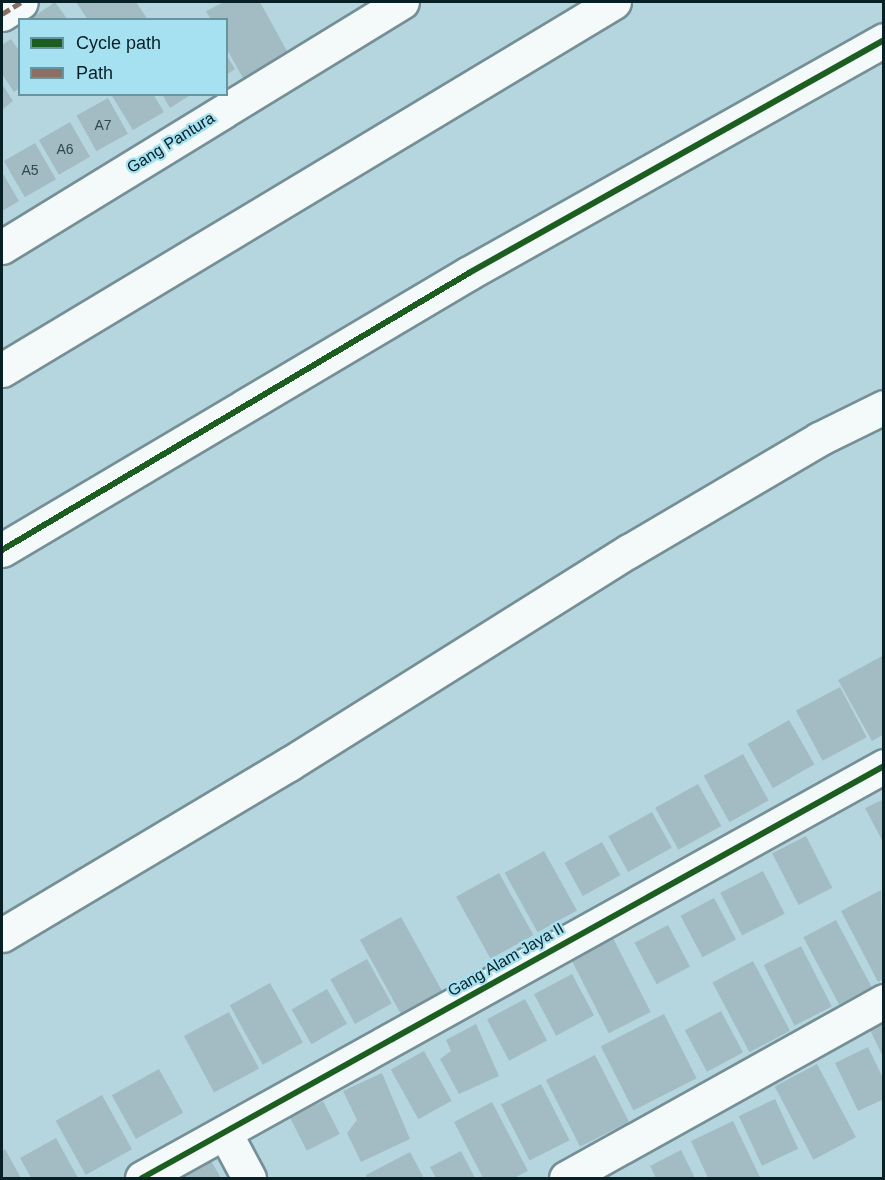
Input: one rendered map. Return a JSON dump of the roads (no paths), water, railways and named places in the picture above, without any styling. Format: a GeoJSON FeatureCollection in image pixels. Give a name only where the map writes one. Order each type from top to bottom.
{"type":"FeatureCollection","features":[{"type":"Feature","properties":{"kind":"street"},"geometry":{"type":"LineString","coordinates":[[2,14],[21,2]]}},
{"type":"Feature","properties":{"kind":"street","name":"Gang Pantura"},"geometry":{"type":"LineString","coordinates":[[2,247],[402,2]]}},
{"type":"Feature","properties":{"kind":"street"},"geometry":{"type":"LineString","coordinates":[[2,370],[614,2]]}},
{"type":"Feature","properties":{"kind":"street"},"geometry":{"type":"LineString","coordinates":[[2,550],[469,273],[884,40]]}},
{"type":"Feature","properties":{"kind":"street"},"geometry":{"type":"LineString","coordinates":[[2,935],[289,764],[629,551],[819,439],[884,407]]}},
{"type":"Feature","properties":{"kind":"street","name":"Gang Alam Jaya II"},"geometry":{"type":"LineString","coordinates":[[142,1179],[884,766]]}},
{"type":"Feature","properties":{"kind":"street"},"geometry":{"type":"LineString","coordinates":[[566,1179],[884,1001]]}},
{"type":"Feature","properties":{"kind":"street"},"geometry":{"type":"LineString","coordinates":[[225,1133],[249,1179]]}}]}
